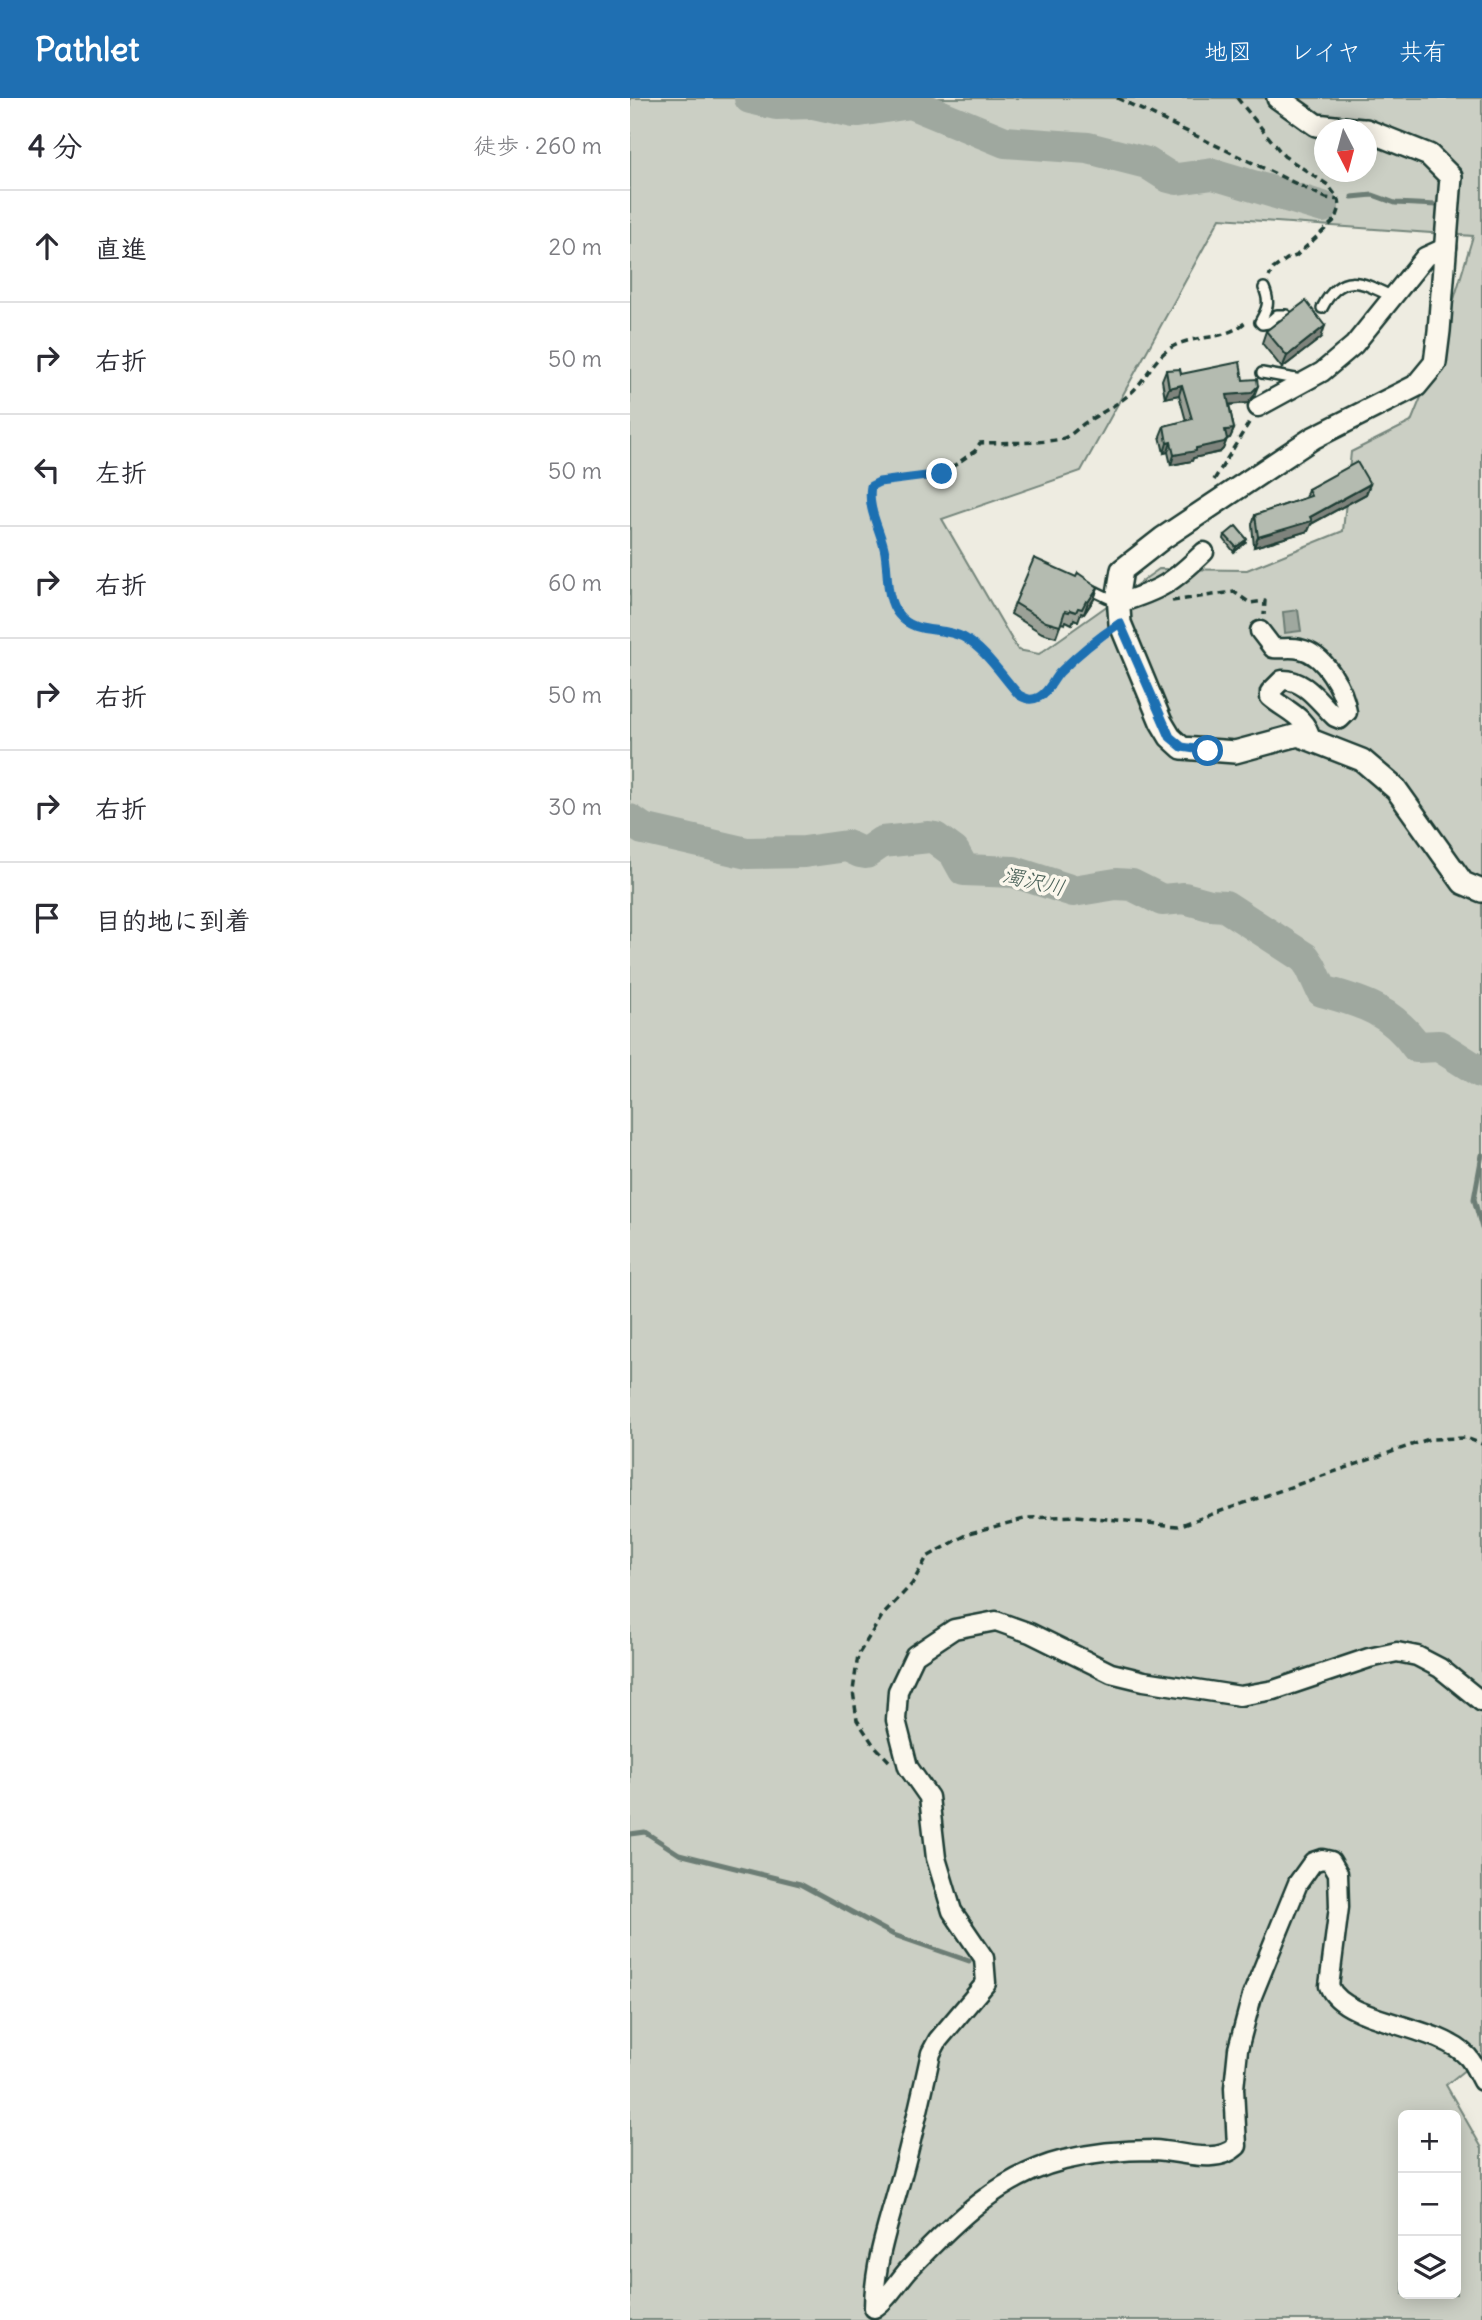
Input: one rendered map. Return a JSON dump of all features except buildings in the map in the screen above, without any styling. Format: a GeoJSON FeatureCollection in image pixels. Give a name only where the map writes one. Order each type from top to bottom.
{"type":"FeatureCollection","features":[{"type":"Feature","properties":{"kind":"street"},"geometry":{"type":"LineString","coordinates":[[1278,98],[1314,124]]}},
{"type":"Feature","properties":{"kind":"street"},"geometry":{"type":"LineString","coordinates":[[1377,135],[1429,155],[1451,177],[1447,247],[1434,363],[1416,386],[1313,438],[1163,538],[1122,570],[1118,594],[1119,613],[1161,722],[1170,737],[1182,747],[1235,752],[1274,739],[1298,735],[1362,760],[1396,789],[1463,883],[1482,891]]}},
{"type":"Feature","properties":{"kind":"street"},"geometry":{"type":"LineString","coordinates":[[1258,407],[1322,372],[1354,345],[1395,298],[1425,257],[1447,247]]}},
{"type":"Feature","properties":{"kind":"street"},"geometry":{"type":"LineString","coordinates":[[1119,613],[1142,596],[1172,582],[1204,552]]}},
{"type":"Feature","properties":{"kind":"street"},"geometry":{"type":"LineString","coordinates":[[1260,631],[1273,648],[1301,649],[1311,654],[1337,680],[1348,712],[1340,719],[1303,685],[1282,680],[1270,692],[1274,701],[1291,710],[1303,723],[1311,739]]}},
{"type":"Feature","properties":{"kind":"street"},"geometry":{"type":"LineString","coordinates":[[1482,1702],[1440,1668],[1417,1656],[1397,1652],[1369,1658],[1274,1690],[1240,1696],[1111,1673],[1030,1633],[996,1621],[954,1629],[915,1655],[898,1691],[896,1720],[908,1767],[929,1797],[936,1858],[952,1911],[984,1958],[986,1983],[938,2040],[931,2053],[901,2178],[890,2210],[878,2269],[874,2308],[928,2249],[982,2199],[1008,2181],[1065,2160],[1156,2150],[1207,2155],[1230,2152],[1237,2146],[1238,2049],[1252,1996],[1298,1883],[1313,1862],[1322,1858],[1331,1861],[1338,1872],[1339,1907],[1329,1986],[1333,1995],[1351,2008],[1441,2038],[1470,2059],[1482,2081]]}},
{"type":"Feature","properties":{"kind":"lane"},"geometry":{"type":"LineString","coordinates":[[1322,308],[1330,293],[1346,283],[1369,286],[1395,298]]}},
{"type":"Feature","properties":{"kind":"lane"},"geometry":{"type":"LineString","coordinates":[[1264,288],[1269,299],[1262,324],[1278,315],[1286,315]]}},
{"type":"Feature","properties":{"kind":"lane"},"geometry":{"type":"LineString","coordinates":[[1262,373],[1306,381]]}},
{"type":"Feature","properties":{"kind":"lane"},"geometry":{"type":"LineString","coordinates":[[1088,588],[1119,613]]}},
{"type":"Feature","properties":{"kind":"path"},"geometry":{"type":"LineString","coordinates":[[1118,98],[1326,198],[1339,200]]}},
{"type":"Feature","properties":{"kind":"path"},"geometry":{"type":"LineString","coordinates":[[1237,98],[1284,156],[1328,185],[1339,200],[1340,207],[1336,219],[1296,256],[1273,269],[1264,288]]}},
{"type":"Feature","properties":{"kind":"path"},"geometry":{"type":"LineString","coordinates":[[1119,613],[1100,637],[1058,674],[1044,694],[1036,699],[1019,695],[965,638],[937,629],[914,627],[899,616],[890,596],[884,548],[869,498],[871,486],[879,482],[942,474],[975,451],[980,443],[1064,439],[1087,421],[1116,406],[1135,389],[1149,369],[1168,350],[1177,345],[1227,335],[1237,331],[1249,320]]}},
{"type":"Feature","properties":{"kind":"path"},"geometry":{"type":"LineString","coordinates":[[1205,487],[1214,479],[1258,407]]}},
{"type":"Feature","properties":{"kind":"path"},"geometry":{"type":"LineString","coordinates":[[1142,596],[1175,601],[1234,592],[1250,603],[1265,601],[1260,631]]}},
{"type":"Feature","properties":{"kind":"path"},"geometry":{"type":"LineString","coordinates":[[908,1767],[890,1763],[873,1744],[857,1720],[853,1691],[858,1655],[882,1616],[912,1584],[927,1557],[970,1533],[1028,1518],[1076,1516],[1178,1526],[1429,1439],[1466,1438],[1482,1444]]}},
{"type":"Feature","properties":{"kind":"shaded area"},"geometry":{"type":"Polygon","coordinates":[[[630,98],[1482,98],[1482,2056],[1446,2085],[1460,2110],[1398,2110],[1398,2299],[1461,2299],[1461,2111],[1482,2148],[1482,2320],[630,2320],[630,98]],[[1220,218],[1081,471],[942,519],[1018,650],[1039,654],[1159,569],[1247,570],[1343,531],[1351,452],[1411,422],[1435,363],[1473,236],[1220,218]]]}},
{"type":"Feature","properties":{"kind":"shaded area"},"geometry":{"type":"Polygon","coordinates":[[[1298,610],[1301,631],[1285,633],[1283,612],[1298,610]]]}},
{"type":"Feature","properties":{"kind":"waterway"},"geometry":{"type":"LineString","coordinates":[[750,98],[776,104],[813,103],[853,112],[910,103],[1005,142],[1088,148],[1147,163],[1169,177],[1177,179],[1213,174],[1323,207]]}},
{"type":"Feature","properties":{"kind":"waterway"},"geometry":{"type":"LineString","coordinates":[[1352,197],[1373,195],[1395,203],[1437,205]]}},
{"type":"Feature","properties":{"kind":"waterway","name":"濁沢川"},"geometry":{"type":"LineString","coordinates":[[630,820],[643,829],[747,853],[804,852],[847,846],[866,853],[882,842],[929,837],[935,838],[954,852],[964,870],[1014,872],[1073,891],[1116,884],[1132,885],[1162,900],[1184,898],[1225,906],[1305,958],[1322,991],[1376,1010],[1397,1025],[1417,1047],[1439,1046],[1482,1073]]}},
{"type":"Feature","properties":{"kind":"waterway"},"geometry":{"type":"LineString","coordinates":[[1482,1155],[1474,1199],[1482,1228]]}},
{"type":"Feature","properties":{"kind":"waterway"},"geometry":{"type":"LineString","coordinates":[[630,1834],[645,1832],[679,1854],[800,1884],[894,1935],[969,1961]]}},
{"type":"Feature","properties":{"kind":"route"},"geometry":{"type":"LineString","coordinates":[[942,474],[879,482],[871,486],[869,498],[884,548],[890,596],[899,616],[923,630],[937,629],[965,638],[1019,695],[1027,699],[1036,699],[1044,694],[1058,674],[1120,623],[1161,722],[1170,737],[1182,747],[1208,751]]}}]}
